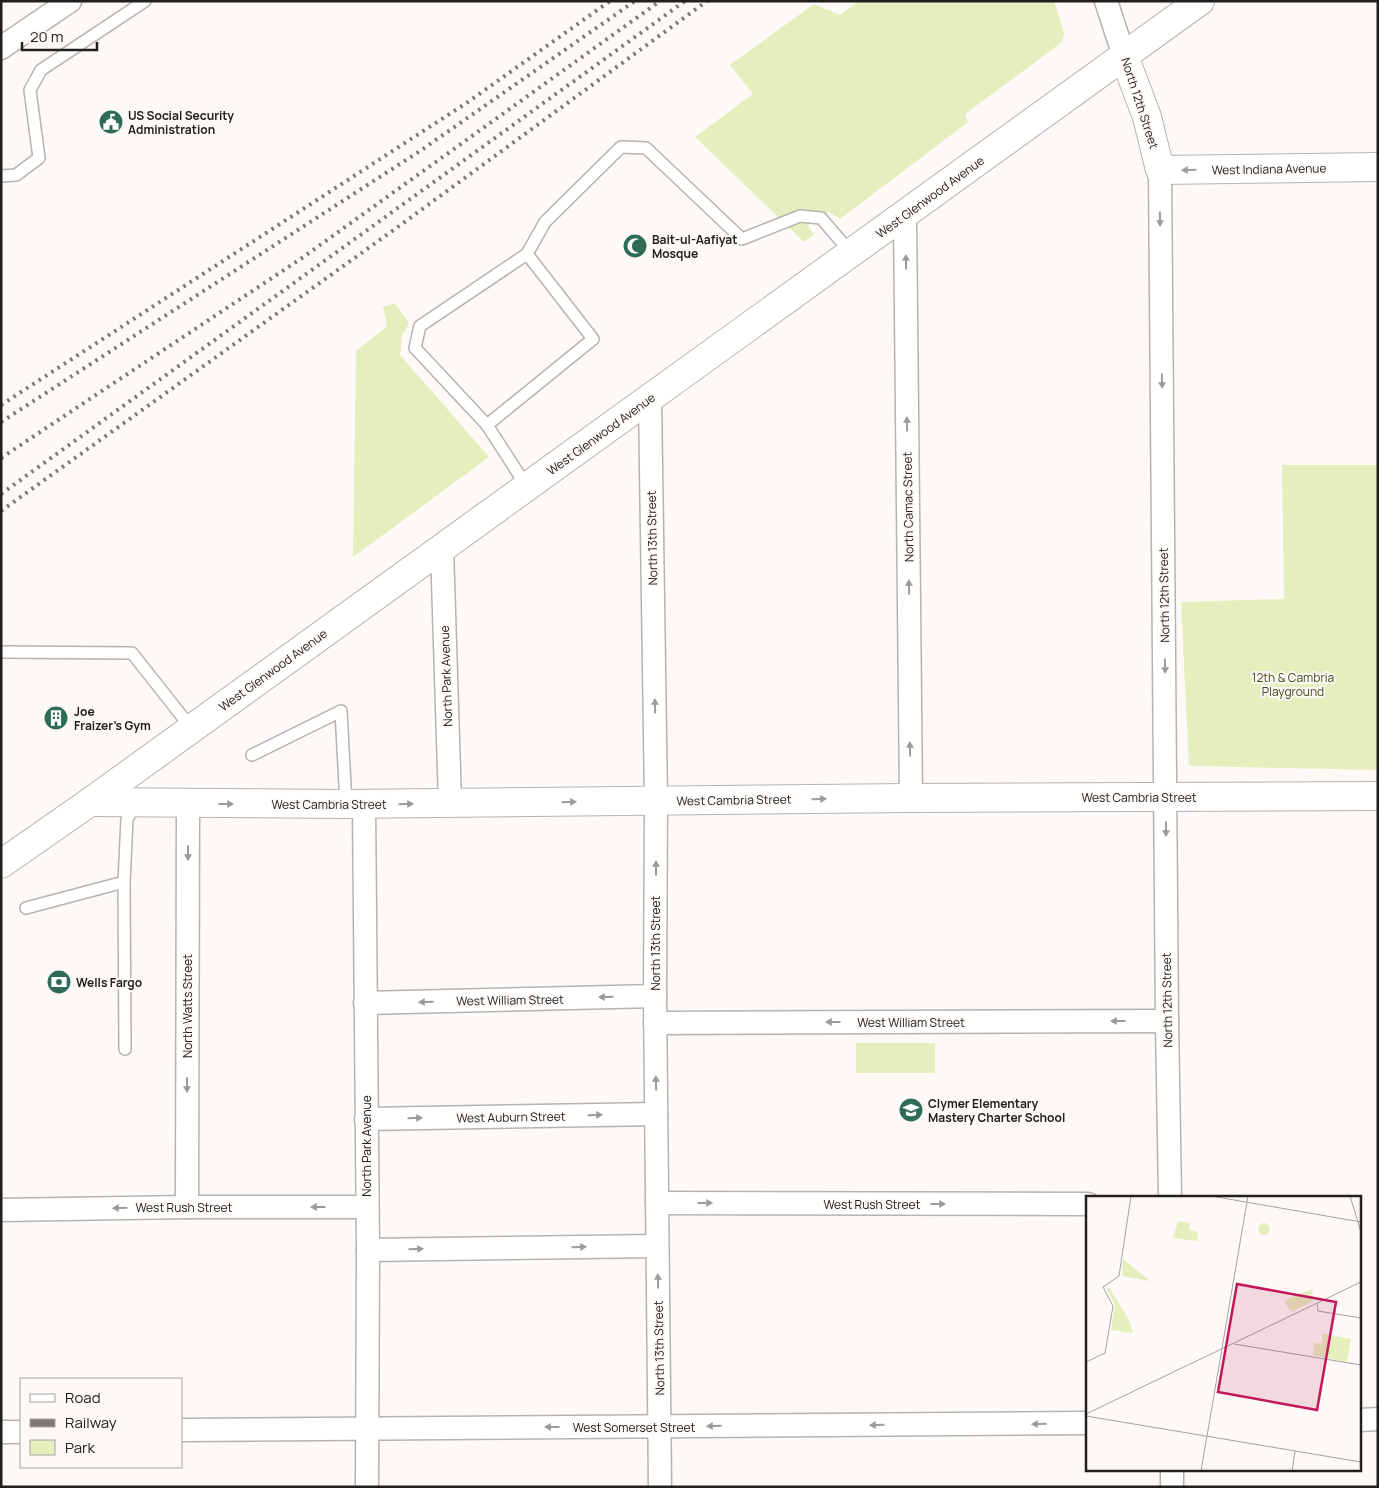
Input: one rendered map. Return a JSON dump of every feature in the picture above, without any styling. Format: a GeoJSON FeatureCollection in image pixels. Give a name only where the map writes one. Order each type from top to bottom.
{"type":"FeatureCollection","features":[{"type":"Feature","properties":{"kind":"street"},"geometry":{"type":"LineString","coordinates":[[1,48],[70,1]]}},
{"type":"Feature","properties":{"kind":"street","name":"North 12th Street"},"geometry":{"type":"LineString","coordinates":[[1106,1],[1147,117],[1160,170],[1170,1196]]}},
{"type":"Feature","properties":{"kind":"street","name":"West Glenwood Avenue"},"geometry":{"type":"LineString","coordinates":[[1,864],[192,729],[852,254],[1200,1]]}},
{"type":"Feature","properties":{"kind":"street","name":"West Indiana Avenue"},"geometry":{"type":"LineString","coordinates":[[1160,170],[1378,167]]}},
{"type":"Feature","properties":{"kind":"street","name":"North Camac Street"},"geometry":{"type":"LineString","coordinates":[[905,215],[911,798]]}},
{"type":"Feature","properties":{"kind":"street","name":"North 13th Street"},"geometry":{"type":"LineString","coordinates":[[650,398],[656,801],[656,1203],[660,1487]]}},
{"type":"Feature","properties":{"kind":"street","name":"North Park Avenue"},"geometry":{"type":"LineString","coordinates":[[442,548],[450,803]]}},
{"type":"Feature","properties":{"kind":"street","name":"West Cambria Street"},"geometry":{"type":"LineString","coordinates":[[90,802],[355,804],[911,798],[1378,796]]}},
{"type":"Feature","properties":{"kind":"street","name":"North Watts Street"},"geometry":{"type":"LineString","coordinates":[[186,1207],[188,804]]}},
{"type":"Feature","properties":{"kind":"street","name":"North Park Avenue"},"geometry":{"type":"LineString","coordinates":[[355,804],[366,1003],[367,1487]]}},
{"type":"Feature","properties":{"kind":"street","name":"West William Street"},"geometry":{"type":"LineString","coordinates":[[366,1003],[655,996]]}},
{"type":"Feature","properties":{"kind":"street","name":"West William Street"},"geometry":{"type":"LineString","coordinates":[[655,1023],[1167,1021]]}},
{"type":"Feature","properties":{"kind":"street","name":"West Auburn Street"},"geometry":{"type":"LineString","coordinates":[[366,1119],[656,1114]]}},
{"type":"Feature","properties":{"kind":"street","name":"West Rush Street"},"geometry":{"type":"LineString","coordinates":[[656,1203],[1086,1204]]}},
{"type":"Feature","properties":{"kind":"street","name":"West Rush Street"},"geometry":{"type":"LineString","coordinates":[[1,1210],[366,1207]]}},
{"type":"Feature","properties":{"kind":"street"},"geometry":{"type":"LineString","coordinates":[[368,1250],[657,1246]]}},
{"type":"Feature","properties":{"kind":"street"},"geometry":{"type":"LineString","coordinates":[[1362,1420],[1378,1419]]}},
{"type":"Feature","properties":{"kind":"street","name":"West Somerset Street"},"geometry":{"type":"LineString","coordinates":[[182,1430],[1086,1423]]}},
{"type":"Feature","properties":{"kind":"street"},"geometry":{"type":"LineString","coordinates":[[1,1432],[20,1432]]}},
{"type":"Feature","properties":{"kind":"street"},"geometry":{"type":"LineString","coordinates":[[1172,1470],[1172,1487]]}},
{"type":"Feature","properties":{"kind":"lane"},"geometry":{"type":"LineString","coordinates":[[1,176],[16,175],[39,158],[30,90],[41,70],[145,1]]}},
{"type":"Feature","properties":{"kind":"lane"},"geometry":{"type":"LineString","coordinates":[[527,487],[487,425],[415,348],[420,326],[527,254],[545,222],[621,147],[646,148],[742,239],[800,216],[821,218],[852,254]]}},
{"type":"Feature","properties":{"kind":"lane"},"geometry":{"type":"LineString","coordinates":[[487,425],[593,339],[527,254]]}},
{"type":"Feature","properties":{"kind":"lane"},"geometry":{"type":"LineString","coordinates":[[1,652],[132,653],[192,729]]}},
{"type":"Feature","properties":{"kind":"lane"},"geometry":{"type":"LineString","coordinates":[[252,755],[340,711],[355,804]]}},
{"type":"Feature","properties":{"kind":"lane"},"geometry":{"type":"LineString","coordinates":[[125,1049],[124,882],[127,819],[137,803]]}},
{"type":"Feature","properties":{"kind":"lane"},"geometry":{"type":"LineString","coordinates":[[26,908],[124,882]]}},
{"type":"Feature","properties":{"kind":"green space"},"geometry":{"type":"Polygon","coordinates":[[[859,1],[1054,1],[1064,33],[1062,42],[965,114],[968,122],[840,219],[829,212],[808,225],[814,235],[804,242],[695,137],[753,94],[730,65],[814,4],[840,15],[859,1]]]}},
{"type":"Feature","properties":{"kind":"green space"},"geometry":{"type":"Polygon","coordinates":[[[395,303],[409,323],[402,336],[400,355],[489,457],[353,557],[356,351],[387,327],[383,307],[395,303]]]}},
{"type":"Feature","properties":{"kind":"green space","name":"12th & Cambria Playground"},"geometry":{"type":"Polygon","coordinates":[[[1282,465],[1378,465],[1378,770],[1189,766],[1181,602],[1284,599],[1282,465]]]}},
{"type":"Feature","properties":{"kind":"green space"},"geometry":{"type":"Polygon","coordinates":[[[856,1043],[935,1043],[935,1073],[856,1073],[856,1043]]]}},
{"type":"Feature","properties":{"kind":"railway"},"geometry":{"type":"LineString","coordinates":[[1,405],[468,102],[610,1]]}},
{"type":"Feature","properties":{"kind":"railway"},"geometry":{"type":"LineString","coordinates":[[1,422],[420,151],[635,1]]}},
{"type":"Feature","properties":{"kind":"railway"},"geometry":{"type":"LineString","coordinates":[[1,458],[302,258],[660,1]]}},
{"type":"Feature","properties":{"kind":"railway"},"geometry":{"type":"LineString","coordinates":[[1,494],[685,1]]}},
{"type":"Feature","properties":{"kind":"railway"},"geometry":{"type":"LineString","coordinates":[[1,511],[395,229],[707,1]]}},
{"type":"Feature","properties":{"kind":"place","name":"US Social Security Administration"},"geometry":{"type":"Point","coordinates":[111,122]}},
{"type":"Feature","properties":{"kind":"place","name":"Bait-ul-Aafiyat Mosque"},"geometry":{"type":"Point","coordinates":[635,246]}},
{"type":"Feature","properties":{"kind":"place","name":"Joe Fraizer's Gym"},"geometry":{"type":"Point","coordinates":[56,718]}},
{"type":"Feature","properties":{"kind":"place","name":"Wells Fargo"},"geometry":{"type":"Point","coordinates":[59,982]}},
{"type":"Feature","properties":{"kind":"place","name":"Clymer Elementary Mastery Charter School"},"geometry":{"type":"Point","coordinates":[911,1110]}}]}
